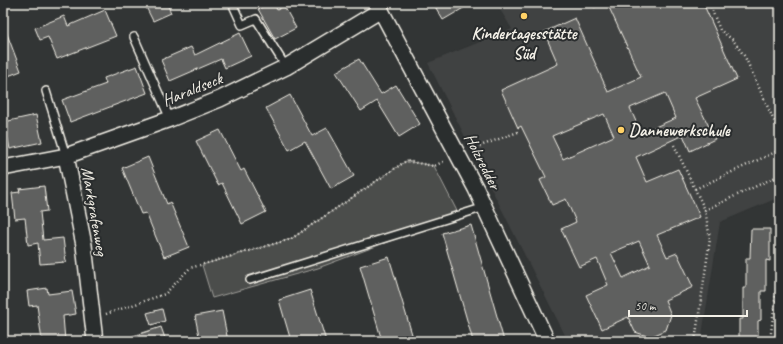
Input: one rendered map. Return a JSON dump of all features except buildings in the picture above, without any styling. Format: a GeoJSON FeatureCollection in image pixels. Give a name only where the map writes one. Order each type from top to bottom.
{"type":"FeatureCollection","features":[{"type":"Feature","properties":{"kind":"street","name":"Haraldseck"},"geometry":{"type":"LineString","coordinates":[[3,168],[66,156],[220,100],[286,67],[379,7]]}},
{"type":"Feature","properties":{"kind":"street","name":"Holzredder"},"geometry":{"type":"LineString","coordinates":[[379,7],[485,207],[547,341]]}},
{"type":"Feature","properties":{"kind":"street","name":"Markgrafenweg"},"geometry":{"type":"LineString","coordinates":[[66,156],[84,245],[95,341]]}},
{"type":"Feature","properties":{"kind":"lane"},"geometry":{"type":"LineString","coordinates":[[232,3],[242,25],[256,19],[286,67]]}},
{"type":"Feature","properties":{"kind":"lane"},"geometry":{"type":"LineString","coordinates":[[134,37],[170,119]]}},
{"type":"Feature","properties":{"kind":"lane","name":"Markgrafenweg"},"geometry":{"type":"LineString","coordinates":[[46,91],[66,156]]}},
{"type":"Feature","properties":{"kind":"lane"},"geometry":{"type":"LineString","coordinates":[[250,280],[485,207]]}},
{"type":"Feature","properties":{"kind":"path"},"geometry":{"type":"LineString","coordinates":[[593,3],[596,9]]}},
{"type":"Feature","properties":{"kind":"path"},"geometry":{"type":"LineString","coordinates":[[709,3],[720,30],[733,40],[745,57],[780,134]]}},
{"type":"Feature","properties":{"kind":"path"},"geometry":{"type":"LineString","coordinates":[[93,318],[165,294],[190,268],[291,239],[406,161],[434,166],[458,154],[518,132]]}},
{"type":"Feature","properties":{"kind":"path"},"geometry":{"type":"LineString","coordinates":[[674,145],[705,210],[710,239],[694,341]]}},
{"type":"Feature","properties":{"kind":"path"},"geometry":{"type":"LineString","coordinates":[[695,188],[780,150]]}},
{"type":"Feature","properties":{"kind":"path"},"geometry":{"type":"LineString","coordinates":[[705,210],[780,175]]}},
{"type":"Feature","properties":{"kind":"path"},"geometry":{"type":"LineString","coordinates":[[770,341],[780,260]]}},
{"type":"Feature","properties":{"kind":"shaded area","name":"Dannewerkschule"},"geometry":{"type":"Polygon","coordinates":[[[496,3],[780,3],[780,197],[720,222],[701,341],[568,341],[428,63],[512,29],[496,3]]]}},
{"type":"Feature","properties":{"kind":"shaded area"},"geometry":{"type":"Polygon","coordinates":[[[406,161],[434,166],[459,215],[318,268],[212,298],[202,265],[291,239],[406,161]]]}},
{"type":"Feature","properties":{"kind":"place","name":"Kindertagesstätte Süd"},"geometry":{"type":"Point","coordinates":[524,16]}},
{"type":"Feature","properties":{"kind":"place","name":"Dannewerkschule"},"geometry":{"type":"Point","coordinates":[621,130]}}]}
